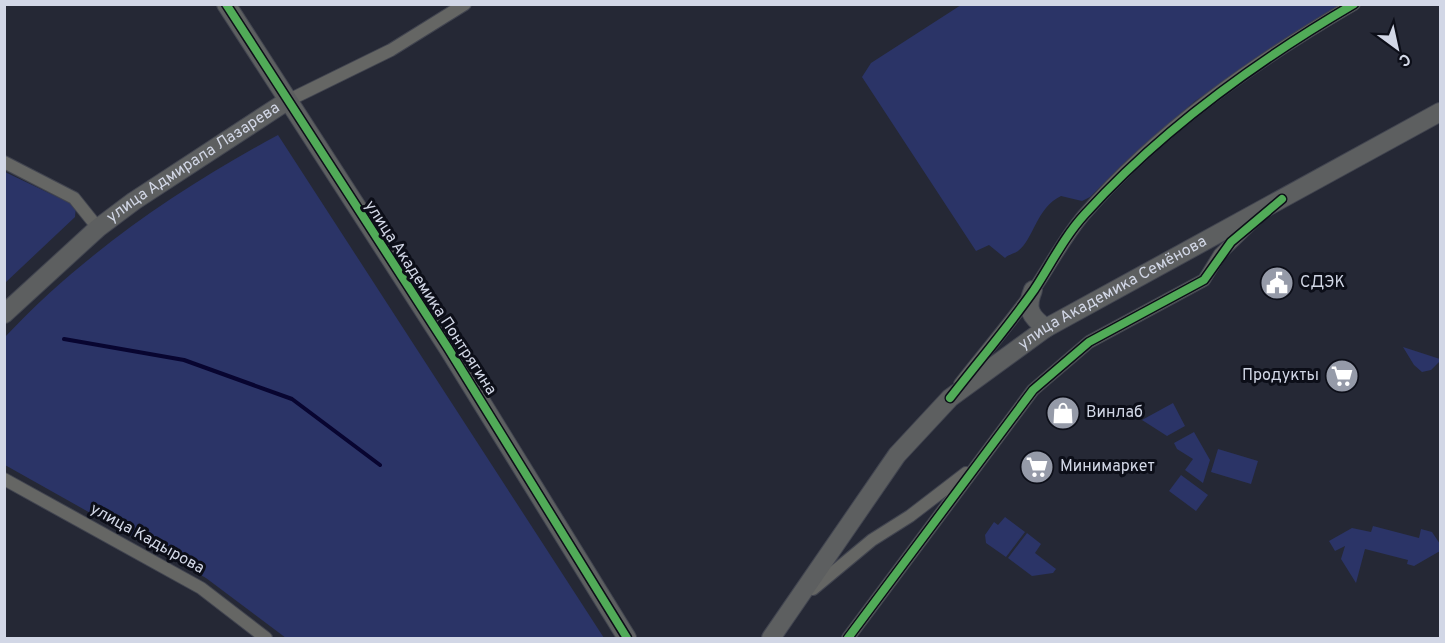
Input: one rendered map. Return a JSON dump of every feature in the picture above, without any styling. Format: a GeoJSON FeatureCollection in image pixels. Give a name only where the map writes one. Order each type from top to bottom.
{"type":"FeatureCollection","features":[{"type":"Feature","properties":{"kind":"street","name":"улица Академика Понтрягина"},"geometry":{"type":"LineString","coordinates":[[226,4],[286,101],[448,348],[627,639]]}},
{"type":"Feature","properties":{"kind":"street","name":"улица Адмирала Лазарева"},"geometry":{"type":"LineString","coordinates":[[4,314],[98,228],[134,201],[286,101],[391,50],[465,4]]}},
{"type":"Feature","properties":{"kind":"street","name":"улица Академика Семёнова"},"geometry":{"type":"LineString","coordinates":[[771,639],[897,456],[950,398],[1034,290],[1064,240],[1084,215],[1169,132],[1251,68],[1354,4]]}},
{"type":"Feature","properties":{"kind":"street","name":"улица Академика Семёнова"},"geometry":{"type":"LineString","coordinates":[[950,398],[1046,328],[1440,112]]}},
{"type":"Feature","properties":{"kind":"street"},"geometry":{"type":"LineString","coordinates":[[4,162],[74,198],[98,228]]}},
{"type":"Feature","properties":{"kind":"street"},"geometry":{"type":"LineString","coordinates":[[848,639],[1025,400],[1073,354],[1089,342],[1204,280],[1231,242],[1282,199]]}},
{"type":"Feature","properties":{"kind":"street"},"geometry":{"type":"LineString","coordinates":[[1034,290],[1028,303],[1029,310],[1033,318],[1046,328]]}},
{"type":"Feature","properties":{"kind":"street"},"geometry":{"type":"LineString","coordinates":[[783,621],[824,578],[872,540],[910,516],[978,464]]}},
{"type":"Feature","properties":{"kind":"street","name":"улица Кадырова"},"geometry":{"type":"LineString","coordinates":[[4,479],[201,588],[266,639]]}},
{"type":"Feature","properties":{"kind":"street"},"geometry":{"type":"LineString","coordinates":[[910,516],[922,515],[929,523],[927,532]]}},
{"type":"Feature","properties":{"kind":"shaded area"},"geometry":{"type":"Polygon","coordinates":[[[961,5],[1342,5],[1195,101],[1126,161],[1090,197],[1082,201],[1061,196],[1053,201],[1046,208],[1023,246],[1005,258],[989,245],[976,251],[862,77],[871,63],[961,5]]]}},
{"type":"Feature","properties":{"kind":"shaded area"},"geometry":{"type":"Polygon","coordinates":[[[278,135],[604,638],[286,638],[206,578],[5,465],[5,337],[66,278],[133,225],[204,178],[278,135]]]}},
{"type":"Feature","properties":{"kind":"shaded area"},"geometry":{"type":"Polygon","coordinates":[[[5,172],[76,206],[75,217],[5,283],[5,172]]]}},
{"type":"Feature","properties":{"kind":"shaded area"},"geometry":{"type":"Polygon","coordinates":[[[1403,347],[1440,359],[1440,361],[1431,370],[1422,372],[1414,365],[1403,347]]]}},
{"type":"Feature","properties":{"kind":"shaded area"},"geometry":{"type":"Polygon","coordinates":[[[1173,403],[1185,426],[1167,436],[1142,420],[1173,403]]]}},
{"type":"Feature","properties":{"kind":"shaded area"},"geometry":{"type":"Polygon","coordinates":[[[1194,432],[1210,460],[1203,483],[1185,470],[1193,459],[1177,449],[1174,443],[1194,432]]]}},
{"type":"Feature","properties":{"kind":"shaded area"},"geometry":{"type":"Polygon","coordinates":[[[1218,449],[1258,461],[1251,484],[1211,472],[1218,449]]]}},
{"type":"Feature","properties":{"kind":"shaded area"},"geometry":{"type":"Polygon","coordinates":[[[1181,475],[1208,495],[1196,511],[1169,491],[1181,475]]]}},
{"type":"Feature","properties":{"kind":"shaded area"},"geometry":{"type":"Polygon","coordinates":[[[1005,517],[1025,532],[1006,557],[986,543],[985,535],[994,522],[998,525],[1005,517]]]}},
{"type":"Feature","properties":{"kind":"shaded area"},"geometry":{"type":"Polygon","coordinates":[[[1373,526],[1419,538],[1421,529],[1432,532],[1440,544],[1440,551],[1414,566],[1407,564],[1408,560],[1365,549],[1356,583],[1341,559],[1345,546],[1335,551],[1329,541],[1352,528],[1371,532],[1373,526]]]}},
{"type":"Feature","properties":{"kind":"shaded area"},"geometry":{"type":"Polygon","coordinates":[[[1027,533],[1041,544],[1035,553],[1056,569],[1053,573],[1032,576],[1008,558],[1027,533]]]}},
{"type":"Feature","properties":{"kind":"waterway"},"geometry":{"type":"LineString","coordinates":[[64,339],[184,360],[292,399],[380,465]]}},
{"type":"Feature","properties":{"kind":"cycle path"},"geometry":{"type":"LineString","coordinates":[[226,4],[448,348],[627,638]]}},
{"type":"Feature","properties":{"kind":"cycle path"},"geometry":{"type":"LineString","coordinates":[[950,398],[1024,304],[1077,223],[1115,183],[1146,153],[1211,99],[1281,49],[1354,4]]}},
{"type":"Feature","properties":{"kind":"cycle path"},"geometry":{"type":"LineString","coordinates":[[848,638],[1033,390],[1089,342],[1204,280],[1231,242],[1282,199]]}},
{"type":"Feature","properties":{"kind":"place","name":"СДЭК"},"geometry":{"type":"Point","coordinates":[1277,283]}},
{"type":"Feature","properties":{"kind":"place","name":"Продукты"},"geometry":{"type":"Point","coordinates":[1342,376]}},
{"type":"Feature","properties":{"kind":"place","name":"Винлаб"},"geometry":{"type":"Point","coordinates":[1063,413]}},
{"type":"Feature","properties":{"kind":"place","name":"Минимаркет"},"geometry":{"type":"Point","coordinates":[1037,467]}}]}
